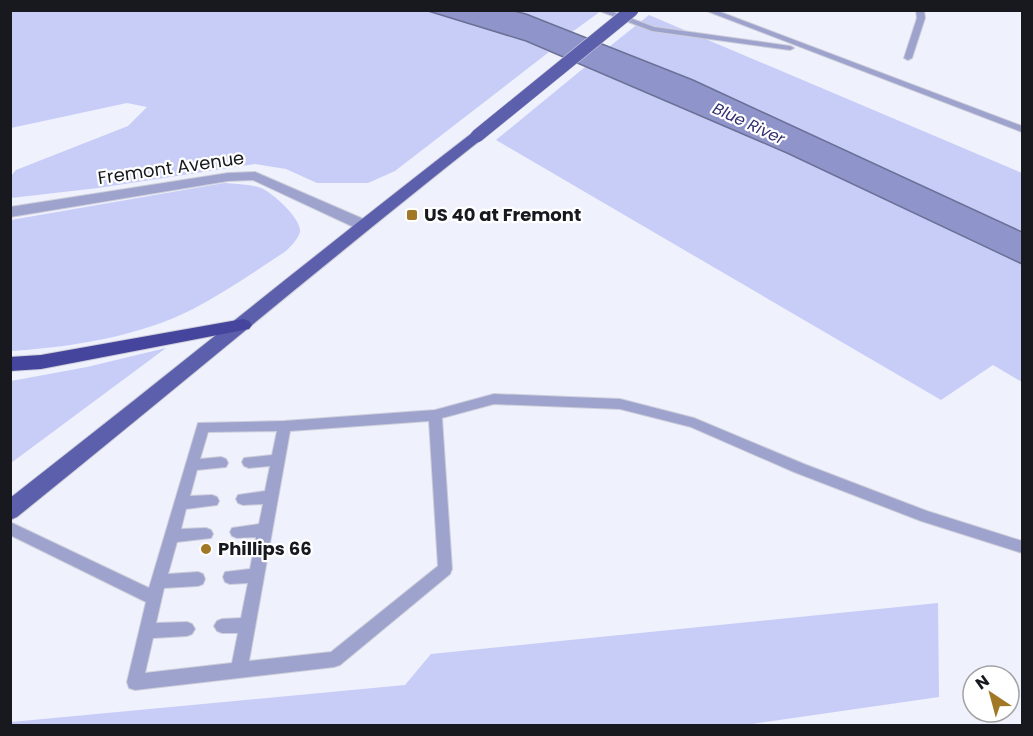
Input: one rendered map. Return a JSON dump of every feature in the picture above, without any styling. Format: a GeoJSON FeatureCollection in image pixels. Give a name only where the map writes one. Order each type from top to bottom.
{"type":"FeatureCollection","features":[{"type":"Feature","properties":{"kind":"highway"},"geometry":{"type":"LineString","coordinates":[[10,364],[41,362],[243,325]]}},
{"type":"Feature","properties":{"kind":"main road"},"geometry":{"type":"LineString","coordinates":[[10,511],[632,10]]}},
{"type":"Feature","properties":{"kind":"street","name":"Fremont Avenue"},"geometry":{"type":"LineString","coordinates":[[10,212],[228,177],[255,176],[363,225]]}},
{"type":"Feature","properties":{"kind":"lane"},"geometry":{"type":"LineString","coordinates":[[600,10],[652,28],[676,33],[812,51]]}},
{"type":"Feature","properties":{"kind":"lane"},"geometry":{"type":"LineString","coordinates":[[707,10],[1023,129]]}},
{"type":"Feature","properties":{"kind":"lane"},"geometry":{"type":"LineString","coordinates":[[908,58],[921,18],[920,10]]}},
{"type":"Feature","properties":{"kind":"lane"},"geometry":{"type":"LineString","coordinates":[[435,415],[445,569],[334,659],[135,682],[154,598],[203,427],[284,426],[435,415],[494,399],[620,404],[694,423],[799,468],[926,517],[1023,547]]}},
{"type":"Feature","properties":{"kind":"lane"},"geometry":{"type":"LineString","coordinates":[[239,670],[284,426]]}},
{"type":"Feature","properties":{"kind":"lane"},"geometry":{"type":"LineString","coordinates":[[249,462],[278,460]]}},
{"type":"Feature","properties":{"kind":"lane"},"geometry":{"type":"LineString","coordinates":[[192,465],[221,463]]}},
{"type":"Feature","properties":{"kind":"lane"},"geometry":{"type":"LineString","coordinates":[[243,499],[271,497]]}},
{"type":"Feature","properties":{"kind":"lane"},"geometry":{"type":"LineString","coordinates":[[181,503],[212,501]]}},
{"type":"Feature","properties":{"kind":"lane"},"geometry":{"type":"LineString","coordinates":[[10,528],[154,598]]}},
{"type":"Feature","properties":{"kind":"lane"},"geometry":{"type":"LineString","coordinates":[[237,532],[265,530]]}},
{"type":"Feature","properties":{"kind":"lane"},"geometry":{"type":"LineString","coordinates":[[172,536],[206,534]]}},
{"type":"Feature","properties":{"kind":"lane"},"geometry":{"type":"LineString","coordinates":[[230,577],[257,576]]}},
{"type":"Feature","properties":{"kind":"lane"},"geometry":{"type":"LineString","coordinates":[[159,581],[198,579]]}},
{"type":"Feature","properties":{"kind":"lane"},"geometry":{"type":"LineString","coordinates":[[222,626],[248,625]]}},
{"type":"Feature","properties":{"kind":"lane"},"geometry":{"type":"LineString","coordinates":[[147,631],[187,628]]}},
{"type":"Feature","properties":{"kind":"shaded area"},"geometry":{"type":"Polygon","coordinates":[[[10,11],[428,11],[525,41],[549,52],[395,171],[368,183],[317,183],[286,169],[255,164],[98,188],[11,198],[11,176],[16,170],[128,126],[147,107],[127,103],[11,128],[10,11]]]}},
{"type":"Feature","properties":{"kind":"shaded area"},"geometry":{"type":"Polygon","coordinates":[[[514,11],[601,11],[572,32],[514,11]]]}},
{"type":"Feature","properties":{"kind":"shaded area"},"geometry":{"type":"Polygon","coordinates":[[[649,15],[1022,173],[1022,232],[693,80],[609,47],[649,15]]]}},
{"type":"Feature","properties":{"kind":"shaded area"},"geometry":{"type":"Polygon","coordinates":[[[585,67],[787,153],[1022,264],[1022,382],[993,365],[941,400],[496,140],[585,67]]]}},
{"type":"Feature","properties":{"kind":"shaded area"},"geometry":{"type":"Polygon","coordinates":[[[224,183],[261,188],[291,213],[300,232],[286,251],[193,309],[150,327],[104,339],[57,347],[11,351],[11,220],[224,183]]]}},
{"type":"Feature","properties":{"kind":"shaded area"},"geometry":{"type":"Polygon","coordinates":[[[166,348],[11,463],[11,381],[87,367],[166,348]]]}},
{"type":"Feature","properties":{"kind":"shaded area"},"geometry":{"type":"Polygon","coordinates":[[[938,603],[939,697],[738,726],[11,725],[11,722],[405,685],[431,654],[938,603]]]}},
{"type":"Feature","properties":{"kind":"water","name":"Blue River"},"geometry":{"type":"Polygon","coordinates":[[[428,11],[514,11],[526,14],[693,80],[1022,232],[1022,264],[787,153],[526,41],[428,11]]]}},
{"type":"Feature","properties":{"kind":"place","name":"US 40 at Fremont"},"geometry":{"type":"Point","coordinates":[412,215]}},
{"type":"Feature","properties":{"kind":"place","name":"Phillips 66"},"geometry":{"type":"Point","coordinates":[206,549]}}]}
